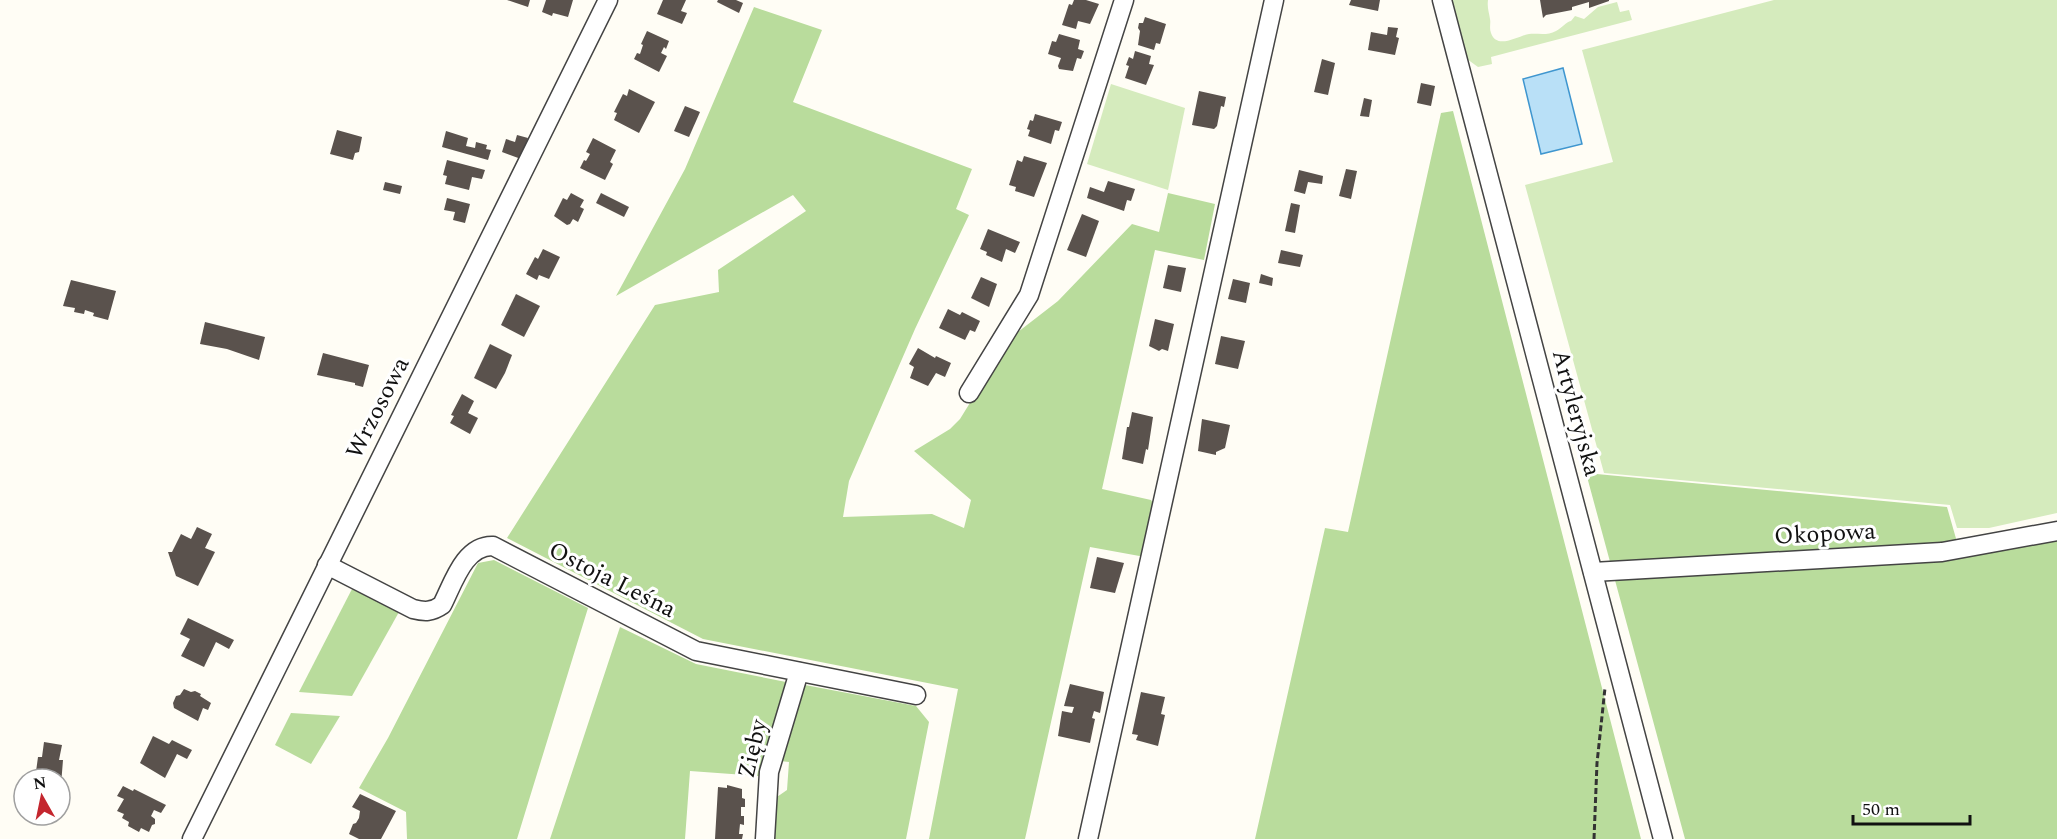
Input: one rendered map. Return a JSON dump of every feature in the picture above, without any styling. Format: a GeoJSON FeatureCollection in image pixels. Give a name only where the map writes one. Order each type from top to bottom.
{"type":"FeatureCollection","features":[{"type":"Feature","properties":{"kind":"street","name":"Wrzosowa"},"geometry":{"type":"LineString","coordinates":[[192,839],[608,0]]}},
{"type":"Feature","properties":{"kind":"street"},"geometry":{"type":"LineString","coordinates":[[969,393],[1029,295],[1124,0]]}},
{"type":"Feature","properties":{"kind":"street"},"geometry":{"type":"LineString","coordinates":[[1088,839],[1274,0]]}},
{"type":"Feature","properties":{"kind":"street","name":"Artyleryjska"},"geometry":{"type":"LineString","coordinates":[[1442,0],[1664,839]]}},
{"type":"Feature","properties":{"kind":"street","name":"Okopowa"},"geometry":{"type":"LineString","coordinates":[[1593,572],[1942,552],[2057,531]]}},
{"type":"Feature","properties":{"kind":"street","name":"Ostoja Leśna"},"geometry":{"type":"LineString","coordinates":[[327,564],[413,609],[425,612],[435,610],[442,605],[465,561],[472,553],[479,548],[493,546],[696,651],[916,695]]}},
{"type":"Feature","properties":{"kind":"street","name":"Zięby"},"geometry":{"type":"LineString","coordinates":[[765,839],[769,772],[799,672]]}},
{"type":"Feature","properties":{"kind":"path"},"geometry":{"type":"LineString","coordinates":[[1594,839],[1597,763],[1606,682]]}},
{"type":"Feature","properties":{"kind":"green space"},"geometry":{"type":"Polygon","coordinates":[[[1451,0],[1488,0],[1490,29],[1498,41],[1508,41],[1529,34],[1553,33],[1575,16],[1584,19],[1598,7],[1617,2],[1620,12],[1629,10],[1632,20],[1491,57],[1492,64],[1478,67],[1467,59],[1451,0]]]}},
{"type":"Feature","properties":{"kind":"green space"},"geometry":{"type":"Polygon","coordinates":[[[1774,0],[2057,0],[2057,513],[1989,528],[1957,528],[1950,505],[1604,473],[1525,185],[1613,162],[1582,50],[1774,0]]]}},
{"type":"Feature","properties":{"kind":"green space"},"geometry":{"type":"Polygon","coordinates":[[[754,7],[822,30],[793,102],[972,169],[956,209],[969,215],[915,329],[849,481],[843,517],[932,514],[964,528],[971,500],[914,451],[950,429],[960,419],[1010,338],[1058,301],[1132,224],[1159,232],[1168,193],[1215,204],[1204,260],[1155,250],[1102,489],[1151,500],[1156,507],[1145,557],[1090,547],[1025,839],[929,839],[958,689],[703,639],[507,538],[655,305],[719,292],[718,270],[806,211],[793,195],[616,296],[685,169],[754,7]]]}},
{"type":"Feature","properties":{"kind":"green space"},"geometry":{"type":"Polygon","coordinates":[[[1111,84],[1185,108],[1168,190],[1087,164],[1111,84]]]}},
{"type":"Feature","properties":{"kind":"green space"},"geometry":{"type":"Polygon","coordinates":[[[1453,111],[1641,839],[1255,839],[1325,528],[1348,532],[1441,113],[1453,111]]]}},
{"type":"Feature","properties":{"kind":"green space"},"geometry":{"type":"Polygon","coordinates":[[[1586,473],[1947,507],[1961,556],[2057,540],[2057,839],[1685,839],[1586,473]]]}},
{"type":"Feature","properties":{"kind":"green space"},"geometry":{"type":"Polygon","coordinates":[[[494,560],[588,608],[517,839],[407,839],[406,812],[359,788],[388,738],[478,563],[494,560]]]}},
{"type":"Feature","properties":{"kind":"green space"},"geometry":{"type":"Polygon","coordinates":[[[352,589],[399,612],[352,696],[299,692],[352,589]]]}},
{"type":"Feature","properties":{"kind":"green space"},"geometry":{"type":"Polygon","coordinates":[[[620,627],[696,664],[786,682],[787,694],[759,776],[690,771],[685,839],[550,839],[620,627]]]}},
{"type":"Feature","properties":{"kind":"green space"},"geometry":{"type":"Polygon","coordinates":[[[805,685],[916,706],[929,722],[906,839],[772,839],[774,799],[787,790],[789,762],[780,761],[805,685]]]}},
{"type":"Feature","properties":{"kind":"green space"},"geometry":{"type":"Polygon","coordinates":[[[291,713],[340,716],[311,764],[275,745],[291,713]]]}},
{"type":"Feature","properties":{"kind":"water"},"geometry":{"type":"Polygon","coordinates":[[[1563,68],[1582,144],[1541,154],[1523,79],[1563,68]]]}},
{"type":"Feature","properties":{"kind":"building"},"geometry":{"type":"Polygon","coordinates":[[[507,0],[530,0],[528,7],[507,0]]]}},
{"type":"Feature","properties":{"kind":"building"},"geometry":{"type":"Polygon","coordinates":[[[546,0],[573,0],[568,17],[553,13],[552,16],[542,12],[546,0]]]}},
{"type":"Feature","properties":{"kind":"building"},"geometry":{"type":"Polygon","coordinates":[[[663,0],[686,0],[681,11],[687,13],[682,24],[657,14],[663,0]]]}},
{"type":"Feature","properties":{"kind":"building"},"geometry":{"type":"Polygon","coordinates":[[[718,0],[736,0],[743,3],[739,13],[717,2],[718,0]]]}},
{"type":"Feature","properties":{"kind":"building"},"geometry":{"type":"Polygon","coordinates":[[[1074,0],[1086,0],[1099,4],[1090,24],[1078,21],[1076,29],[1062,25],[1069,4],[1072,5],[1074,0]]]}},
{"type":"Feature","properties":{"kind":"building"},"geometry":{"type":"Polygon","coordinates":[[[1351,0],[1380,0],[1378,11],[1349,5],[1351,0]]]}},
{"type":"Feature","properties":{"kind":"building"},"geometry":{"type":"Polygon","coordinates":[[[1540,0],[1609,1],[1589,8],[1589,2],[1572,7],[1572,10],[1546,15],[1543,18],[1540,0]]]}},
{"type":"Feature","properties":{"kind":"building"},"geometry":{"type":"Polygon","coordinates":[[[1145,17],[1166,24],[1160,44],[1156,43],[1154,50],[1138,45],[1139,23],[1143,23],[1145,17]]]}},
{"type":"Feature","properties":{"kind":"building"},"geometry":{"type":"Polygon","coordinates":[[[1388,27],[1398,28],[1396,37],[1399,38],[1395,55],[1368,50],[1371,32],[1387,35],[1388,27]]]}},
{"type":"Feature","properties":{"kind":"building"},"geometry":{"type":"Polygon","coordinates":[[[647,31],[669,41],[666,49],[664,47],[661,53],[667,56],[659,72],[634,59],[637,53],[640,54],[643,45],[641,44],[647,31]]]}},
{"type":"Feature","properties":{"kind":"building"},"geometry":{"type":"Polygon","coordinates":[[[1059,34],[1080,40],[1078,49],[1084,51],[1081,59],[1077,58],[1073,71],[1059,69],[1061,58],[1048,54],[1052,41],[1056,42],[1059,34]]]}},
{"type":"Feature","properties":{"kind":"building"},"geometry":{"type":"Polygon","coordinates":[[[1135,51],[1151,56],[1149,64],[1154,65],[1146,85],[1125,78],[1129,66],[1126,65],[1129,57],[1133,59],[1135,51]]]}},
{"type":"Feature","properties":{"kind":"building"},"geometry":{"type":"Polygon","coordinates":[[[1322,59],[1335,63],[1328,95],[1314,92],[1322,59]]]}},
{"type":"Feature","properties":{"kind":"building"},"geometry":{"type":"Polygon","coordinates":[[[1421,83],[1435,86],[1431,106],[1417,103],[1421,83]]]}},
{"type":"Feature","properties":{"kind":"building"},"geometry":{"type":"Polygon","coordinates":[[[629,89],[655,102],[639,133],[614,120],[617,113],[614,112],[623,94],[627,96],[629,89]]]}},
{"type":"Feature","properties":{"kind":"building"},"geometry":{"type":"Polygon","coordinates":[[[1199,91],[1226,97],[1214,129],[1192,125],[1199,91]]]}},
{"type":"Feature","properties":{"kind":"building"},"geometry":{"type":"Polygon","coordinates":[[[1364,98],[1372,100],[1369,117],[1360,116],[1364,98]]]}},
{"type":"Feature","properties":{"kind":"building"},"geometry":{"type":"Polygon","coordinates":[[[685,106],[700,112],[689,137],[674,131],[685,106]]]}},
{"type":"Feature","properties":{"kind":"building"},"geometry":{"type":"Polygon","coordinates":[[[1035,114],[1062,122],[1059,131],[1055,130],[1051,144],[1028,136],[1030,130],[1027,129],[1035,114]]]}},
{"type":"Feature","properties":{"kind":"building"},"geometry":{"type":"Polygon","coordinates":[[[337,130],[362,137],[359,152],[355,153],[353,160],[330,154],[337,130]]]}},
{"type":"Feature","properties":{"kind":"building"},"geometry":{"type":"Polygon","coordinates":[[[446,131],[468,138],[466,146],[475,148],[476,142],[487,145],[486,149],[491,150],[488,160],[442,147],[446,131]]]}},
{"type":"Feature","properties":{"kind":"building"},"geometry":{"type":"Polygon","coordinates":[[[517,135],[528,138],[521,159],[502,152],[506,139],[515,142],[517,135]]]}},
{"type":"Feature","properties":{"kind":"building"},"geometry":{"type":"Polygon","coordinates":[[[593,138],[616,150],[610,162],[613,164],[605,180],[580,168],[590,154],[586,152],[593,138]]]}},
{"type":"Feature","properties":{"kind":"building"},"geometry":{"type":"Polygon","coordinates":[[[1024,156],[1047,163],[1034,197],[1015,191],[1016,187],[1009,185],[1017,160],[1022,162],[1024,156]]]}},
{"type":"Feature","properties":{"kind":"building"},"geometry":{"type":"Polygon","coordinates":[[[447,160],[485,170],[482,179],[472,177],[469,190],[445,184],[447,176],[443,175],[447,160]]]}},
{"type":"Feature","properties":{"kind":"building"},"geometry":{"type":"Polygon","coordinates":[[[1346,169],[1357,171],[1351,199],[1339,196],[1346,169]]]}},
{"type":"Feature","properties":{"kind":"building"},"geometry":{"type":"Polygon","coordinates":[[[1299,170],[1323,176],[1322,184],[1308,182],[1305,194],[1294,191],[1299,170]]]}},
{"type":"Feature","properties":{"kind":"building"},"geometry":{"type":"Polygon","coordinates":[[[1108,181],[1135,189],[1131,201],[1127,200],[1124,211],[1087,198],[1090,187],[1104,192],[1108,181]]]}},
{"type":"Feature","properties":{"kind":"building"},"geometry":{"type":"Polygon","coordinates":[[[385,182],[402,186],[400,194],[383,190],[385,182]]]}},
{"type":"Feature","properties":{"kind":"building"},"geometry":{"type":"Polygon","coordinates":[[[571,193],[584,200],[580,207],[584,209],[578,222],[573,219],[567,225],[554,216],[563,198],[567,200],[571,193]]]}},
{"type":"Feature","properties":{"kind":"building"},"geometry":{"type":"Polygon","coordinates":[[[601,193],[629,207],[624,217],[596,203],[601,193]]]}},
{"type":"Feature","properties":{"kind":"building"},"geometry":{"type":"Polygon","coordinates":[[[447,198],[470,204],[465,223],[453,220],[455,212],[444,210],[447,198]]]}},
{"type":"Feature","properties":{"kind":"building"},"geometry":{"type":"Polygon","coordinates":[[[1291,203],[1300,205],[1295,233],[1285,231],[1291,203]]]}},
{"type":"Feature","properties":{"kind":"building"},"geometry":{"type":"Polygon","coordinates":[[[1082,214],[1099,221],[1086,257],[1067,250],[1082,214]]]}},
{"type":"Feature","properties":{"kind":"building"},"geometry":{"type":"Polygon","coordinates":[[[988,229],[1020,242],[1015,253],[1006,249],[1002,262],[986,255],[987,252],[980,249],[988,229]]]}},
{"type":"Feature","properties":{"kind":"building"},"geometry":{"type":"Polygon","coordinates":[[[543,249],[560,257],[549,279],[539,275],[537,280],[526,274],[535,257],[538,259],[543,249]]]}},
{"type":"Feature","properties":{"kind":"building"},"geometry":{"type":"Polygon","coordinates":[[[1281,250],[1303,255],[1300,267],[1278,263],[1281,250]]]}},
{"type":"Feature","properties":{"kind":"building"},"geometry":{"type":"Polygon","coordinates":[[[1168,265],[1186,268],[1181,292],[1163,288],[1168,265]]]}},
{"type":"Feature","properties":{"kind":"building"},"geometry":{"type":"Polygon","coordinates":[[[1261,274],[1273,278],[1272,286],[1259,283],[1261,274]]]}},
{"type":"Feature","properties":{"kind":"building"},"geometry":{"type":"Polygon","coordinates":[[[981,277],[997,284],[989,307],[971,298],[981,277]]]}},
{"type":"Feature","properties":{"kind":"building"},"geometry":{"type":"Polygon","coordinates":[[[1233,279],[1250,283],[1246,303],[1228,299],[1233,279]]]}},
{"type":"Feature","properties":{"kind":"building"},"geometry":{"type":"Polygon","coordinates":[[[71,280],[116,291],[108,320],[93,316],[94,313],[85,310],[84,314],[74,312],[75,308],[63,306],[71,280]]]}},
{"type":"Feature","properties":{"kind":"building"},"geometry":{"type":"Polygon","coordinates":[[[516,294],[540,306],[524,337],[501,325],[516,294]]]}},
{"type":"Feature","properties":{"kind":"building"},"geometry":{"type":"Polygon","coordinates":[[[948,309],[960,315],[962,312],[980,321],[975,332],[970,330],[965,340],[939,328],[948,309]]]}},
{"type":"Feature","properties":{"kind":"building"},"geometry":{"type":"Polygon","coordinates":[[[1155,319],[1174,324],[1168,351],[1162,349],[1159,351],[1149,346],[1155,319]]]}},
{"type":"Feature","properties":{"kind":"building"},"geometry":{"type":"Polygon","coordinates":[[[205,322],[265,337],[259,360],[227,349],[200,344],[205,322]]]}},
{"type":"Feature","properties":{"kind":"building"},"geometry":{"type":"Polygon","coordinates":[[[1221,336],[1245,341],[1238,369],[1215,364],[1221,336]]]}},
{"type":"Feature","properties":{"kind":"building"},"geometry":{"type":"Polygon","coordinates":[[[490,344],[512,355],[496,389],[474,378],[490,344]]]}},
{"type":"Feature","properties":{"kind":"building"},"geometry":{"type":"Polygon","coordinates":[[[918,348],[935,358],[936,356],[951,363],[945,377],[936,373],[928,386],[910,378],[914,367],[909,364],[918,348]]]}},
{"type":"Feature","properties":{"kind":"building"},"geometry":{"type":"Polygon","coordinates":[[[323,353],[369,365],[363,387],[355,383],[317,375],[323,353]]]}},
{"type":"Feature","properties":{"kind":"building"},"geometry":{"type":"Polygon","coordinates":[[[462,394],[474,401],[468,413],[478,418],[470,434],[450,423],[454,416],[451,415],[462,394]]]}},
{"type":"Feature","properties":{"kind":"building"},"geometry":{"type":"Polygon","coordinates":[[[1132,412],[1153,417],[1148,450],[1146,449],[1143,464],[1122,459],[1132,412]]]}},
{"type":"Feature","properties":{"kind":"building"},"geometry":{"type":"Polygon","coordinates":[[[1202,419],[1230,425],[1225,448],[1216,452],[1216,455],[1198,451],[1202,419]]]}},
{"type":"Feature","properties":{"kind":"building"},"geometry":{"type":"Polygon","coordinates":[[[197,527],[212,534],[205,548],[215,552],[198,586],[176,576],[168,552],[172,552],[181,534],[191,539],[197,527]]]}},
{"type":"Feature","properties":{"kind":"building"},"geometry":{"type":"Polygon","coordinates":[[[1097,557],[1124,563],[1115,593],[1090,588],[1097,557]]]}},
{"type":"Feature","properties":{"kind":"building"},"geometry":{"type":"Polygon","coordinates":[[[188,618],[234,640],[229,649],[216,642],[204,667],[181,656],[190,639],[180,634],[188,618]]]}},
{"type":"Feature","properties":{"kind":"building"},"geometry":{"type":"Polygon","coordinates":[[[1070,684],[1104,692],[1100,713],[1094,711],[1092,718],[1095,719],[1090,743],[1058,736],[1062,711],[1072,713],[1074,707],[1064,706],[1070,684]]]}},
{"type":"Feature","properties":{"kind":"building"},"geometry":{"type":"Polygon","coordinates":[[[184,689],[201,694],[200,696],[211,703],[208,710],[203,708],[198,721],[174,708],[173,703],[176,696],[180,695],[184,689]]]}},
{"type":"Feature","properties":{"kind":"building"},"geometry":{"type":"Polygon","coordinates":[[[1141,692],[1165,697],[1161,714],[1165,715],[1158,746],[1136,740],[1138,735],[1132,734],[1141,692]]]}},
{"type":"Feature","properties":{"kind":"building"},"geometry":{"type":"Polygon","coordinates":[[[153,736],[169,744],[172,740],[192,750],[187,759],[177,754],[165,778],[140,763],[153,736]]]}},
{"type":"Feature","properties":{"kind":"building"},"geometry":{"type":"Polygon","coordinates":[[[44,742],[62,745],[59,760],[63,760],[62,767],[37,767],[38,757],[42,757],[44,742]]]}},
{"type":"Feature","properties":{"kind":"building"},"geometry":{"type":"Polygon","coordinates":[[[727,785],[742,789],[742,798],[745,799],[745,807],[741,807],[744,825],[740,824],[739,834],[743,834],[742,839],[715,839],[718,787],[727,788],[727,785]]]}},
{"type":"Feature","properties":{"kind":"building"},"geometry":{"type":"Polygon","coordinates":[[[123,786],[166,805],[161,813],[154,810],[151,816],[155,819],[155,824],[149,832],[141,828],[139,832],[128,826],[129,822],[122,818],[124,814],[117,811],[124,799],[117,796],[123,786]]]}},
{"type":"Feature","properties":{"kind":"building"},"geometry":{"type":"Polygon","coordinates":[[[360,794],[396,811],[381,839],[359,839],[349,834],[353,824],[359,818],[360,811],[352,807],[360,794]]]}}]}
